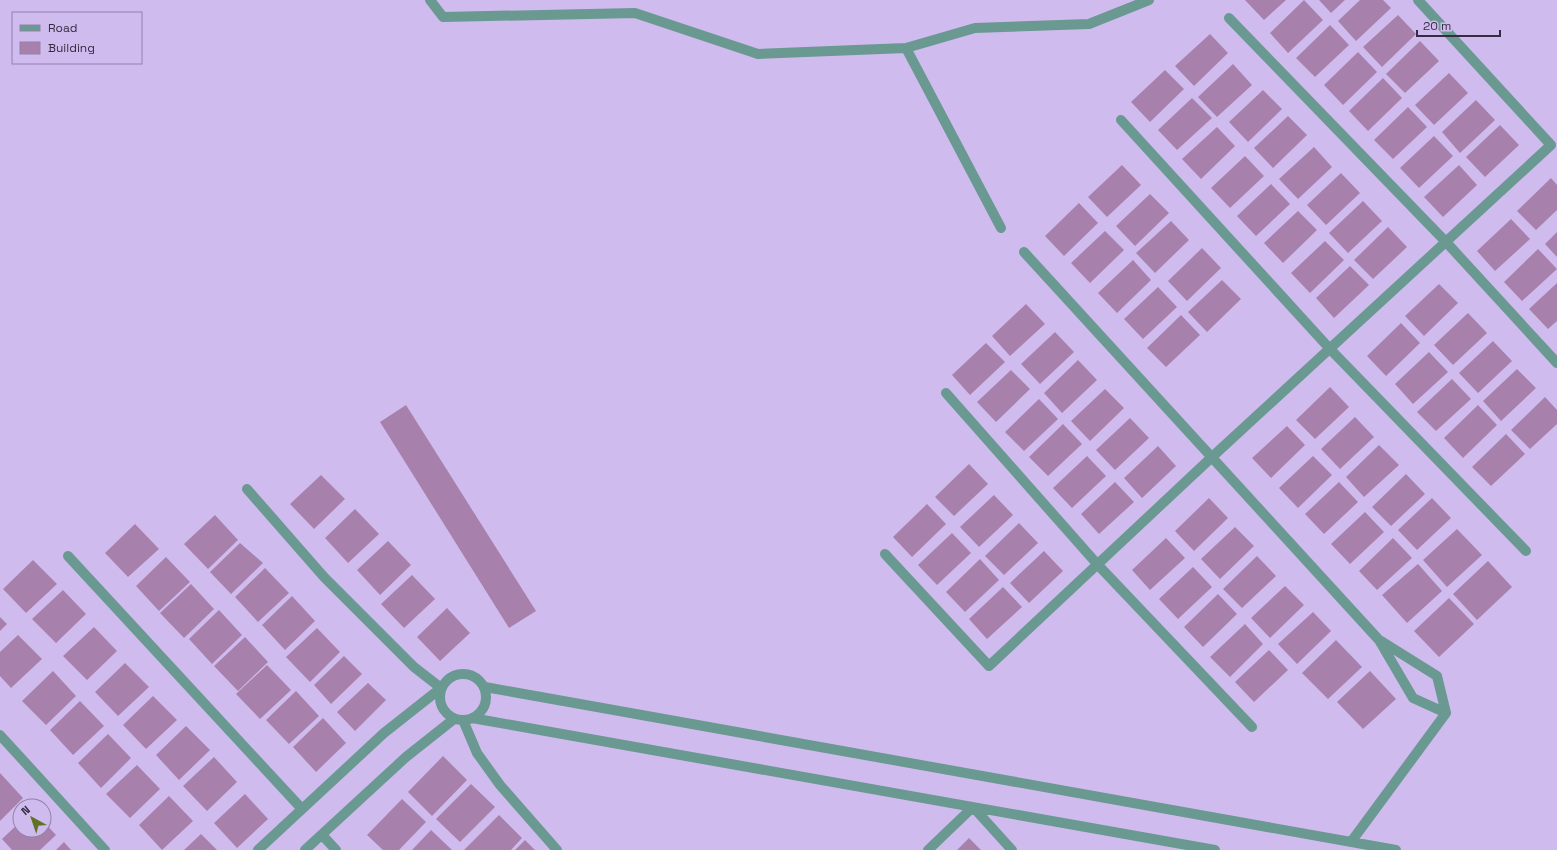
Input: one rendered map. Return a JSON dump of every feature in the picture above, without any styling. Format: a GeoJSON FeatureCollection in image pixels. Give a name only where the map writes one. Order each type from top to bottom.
{"type":"FeatureCollection","features":[{"type":"Feature","properties":{"kind":"street"},"geometry":{"type":"LineString","coordinates":[[430,0],[443,17],[635,13],[758,54],[906,48],[975,28],[1089,24],[1149,0]]}},
{"type":"Feature","properties":{"kind":"street"},"geometry":{"type":"LineString","coordinates":[[886,554],[988,666],[1446,242],[1554,148],[1418,0]]}},
{"type":"Feature","properties":{"kind":"street"},"geometry":{"type":"LineString","coordinates":[[1229,18],[1446,242],[1557,363]]}},
{"type":"Feature","properties":{"kind":"street"},"geometry":{"type":"LineString","coordinates":[[906,48],[1001,228]]}},
{"type":"Feature","properties":{"kind":"street"},"geometry":{"type":"LineString","coordinates":[[1121,120],[1330,350],[1526,551]]}},
{"type":"Feature","properties":{"kind":"street"},"geometry":{"type":"LineString","coordinates":[[1024,252],[1379,640],[1414,698],[1446,713]]}},
{"type":"Feature","properties":{"kind":"street"},"geometry":{"type":"LineString","coordinates":[[946,393],[1098,565],[1252,727]]}},
{"type":"Feature","properties":{"kind":"street"},"geometry":{"type":"LineString","coordinates":[[247,489],[324,577],[414,667],[441,688]]}},
{"type":"Feature","properties":{"kind":"street"},"geometry":{"type":"LineString","coordinates":[[68,556],[302,809]]}},
{"type":"Feature","properties":{"kind":"street"},"geometry":{"type":"LineString","coordinates":[[1379,640],[1437,676],[1446,713]]}},
{"type":"Feature","properties":{"kind":"street"},"geometry":{"type":"LineString","coordinates":[[305,850],[406,757],[463,719],[480,713],[485,705],[485,687],[472,675],[463,673],[453,675],[446,680],[441,688],[439,697],[441,706],[446,714],[463,719],[1215,850]]}},
{"type":"Feature","properties":{"kind":"street"},"geometry":{"type":"LineString","coordinates":[[485,687],[1396,850]]}},
{"type":"Feature","properties":{"kind":"street"},"geometry":{"type":"LineString","coordinates":[[258,850],[384,733],[441,688]]}},
{"type":"Feature","properties":{"kind":"street"},"geometry":{"type":"LineString","coordinates":[[1351,842],[1446,713]]}},
{"type":"Feature","properties":{"kind":"street"},"geometry":{"type":"LineString","coordinates":[[463,719],[477,753],[500,785],[558,850]]}},
{"type":"Feature","properties":{"kind":"street"},"geometry":{"type":"LineString","coordinates":[[0,735],[105,850]]}},
{"type":"Feature","properties":{"kind":"street"},"geometry":{"type":"LineString","coordinates":[[928,850],[973,807]]}},
{"type":"Feature","properties":{"kind":"street"},"geometry":{"type":"LineString","coordinates":[[973,807],[1012,850]]}},
{"type":"Feature","properties":{"kind":"street"},"geometry":{"type":"LineString","coordinates":[[322,835],[336,850]]}},
{"type":"Feature","properties":{"kind":"building"},"geometry":{"type":"Polygon","coordinates":[[[1245,0],[1286,0],[1264,20],[1245,0]]]}},
{"type":"Feature","properties":{"kind":"building"},"geometry":{"type":"Polygon","coordinates":[[[1304,0],[1323,20],[1288,53],[1270,33],[1304,0]]]}},
{"type":"Feature","properties":{"kind":"building"},"geometry":{"type":"Polygon","coordinates":[[[1319,0],[1345,0],[1331,13],[1319,0]]]}},
{"type":"Feature","properties":{"kind":"building"},"geometry":{"type":"Polygon","coordinates":[[[1360,0],[1383,0],[1391,8],[1356,41],[1338,21],[1360,0]]]}},
{"type":"Feature","properties":{"kind":"building"},"geometry":{"type":"Polygon","coordinates":[[[1398,15],[1416,34],[1382,67],[1363,47],[1398,15]]]}},
{"type":"Feature","properties":{"kind":"building"},"geometry":{"type":"Polygon","coordinates":[[[1330,25],[1349,45],[1315,77],[1296,58],[1330,25]]]}},
{"type":"Feature","properties":{"kind":"building"},"geometry":{"type":"Polygon","coordinates":[[[1210,34],[1228,53],[1194,86],[1175,66],[1210,34]]]}},
{"type":"Feature","properties":{"kind":"building"},"geometry":{"type":"Polygon","coordinates":[[[1420,41],[1439,61],[1405,93],[1386,74],[1420,41]]]}},
{"type":"Feature","properties":{"kind":"building"},"geometry":{"type":"Polygon","coordinates":[[[1358,52],[1377,72],[1343,105],[1324,85],[1358,52]]]}},
{"type":"Feature","properties":{"kind":"building"},"geometry":{"type":"Polygon","coordinates":[[[1233,64],[1252,85],[1217,117],[1198,97],[1233,64]]]}},
{"type":"Feature","properties":{"kind":"building"},"geometry":{"type":"Polygon","coordinates":[[[1165,70],[1184,89],[1150,122],[1131,102],[1165,70]]]}},
{"type":"Feature","properties":{"kind":"building"},"geometry":{"type":"Polygon","coordinates":[[[1449,73],[1468,93],[1434,125],[1415,105],[1449,73]]]}},
{"type":"Feature","properties":{"kind":"building"},"geometry":{"type":"Polygon","coordinates":[[[1383,78],[1402,98],[1368,131],[1349,111],[1383,78]]]}},
{"type":"Feature","properties":{"kind":"building"},"geometry":{"type":"Polygon","coordinates":[[[1263,90],[1282,109],[1248,142],[1229,122],[1263,90]]]}},
{"type":"Feature","properties":{"kind":"building"},"geometry":{"type":"Polygon","coordinates":[[[1192,98],[1212,118],[1177,150],[1158,130],[1192,98]]]}},
{"type":"Feature","properties":{"kind":"building"},"geometry":{"type":"Polygon","coordinates":[[[1476,100],[1495,120],[1460,153],[1442,132],[1476,100]]]}},
{"type":"Feature","properties":{"kind":"building"},"geometry":{"type":"Polygon","coordinates":[[[1408,107],[1427,127],[1393,159],[1374,140],[1408,107]]]}},
{"type":"Feature","properties":{"kind":"building"},"geometry":{"type":"Polygon","coordinates":[[[1288,116],[1307,135],[1273,168],[1254,148],[1288,116]]]}},
{"type":"Feature","properties":{"kind":"building"},"geometry":{"type":"Polygon","coordinates":[[[1500,125],[1519,145],[1485,177],[1466,157],[1500,125]]]}},
{"type":"Feature","properties":{"kind":"building"},"geometry":{"type":"Polygon","coordinates":[[[1217,127],[1235,146],[1201,179],[1182,159],[1217,127]]]}},
{"type":"Feature","properties":{"kind":"building"},"geometry":{"type":"Polygon","coordinates":[[[1434,136],[1453,156],[1419,188],[1400,168],[1434,136]]]}},
{"type":"Feature","properties":{"kind":"building"},"geometry":{"type":"Polygon","coordinates":[[[1314,147],[1332,167],[1298,199],[1279,179],[1314,147]]]}},
{"type":"Feature","properties":{"kind":"building"},"geometry":{"type":"Polygon","coordinates":[[[1245,156],[1264,176],[1230,208],[1211,188],[1245,156]]]}},
{"type":"Feature","properties":{"kind":"building"},"geometry":{"type":"Polygon","coordinates":[[[1122,165],[1141,185],[1107,217],[1088,197],[1122,165]]]}},
{"type":"Feature","properties":{"kind":"building"},"geometry":{"type":"Polygon","coordinates":[[[1459,165],[1477,185],[1443,217],[1424,197],[1459,165]]]}},
{"type":"Feature","properties":{"kind":"building"},"geometry":{"type":"Polygon","coordinates":[[[1341,173],[1360,193],[1326,225],[1307,205],[1341,173]]]}},
{"type":"Feature","properties":{"kind":"building"},"geometry":{"type":"Polygon","coordinates":[[[1551,178],[1557,185],[1557,210],[1536,230],[1517,211],[1551,178]]]}},
{"type":"Feature","properties":{"kind":"building"},"geometry":{"type":"Polygon","coordinates":[[[1271,184],[1290,204],[1256,236],[1237,216],[1271,184]]]}},
{"type":"Feature","properties":{"kind":"building"},"geometry":{"type":"Polygon","coordinates":[[[1150,194],[1169,213],[1135,246],[1116,226],[1150,194]]]}},
{"type":"Feature","properties":{"kind":"building"},"geometry":{"type":"Polygon","coordinates":[[[1363,201],[1382,221],[1348,253],[1329,233],[1363,201]]]}},
{"type":"Feature","properties":{"kind":"building"},"geometry":{"type":"Polygon","coordinates":[[[1079,203],[1098,223],[1064,256],[1045,236],[1079,203]]]}},
{"type":"Feature","properties":{"kind":"building"},"geometry":{"type":"Polygon","coordinates":[[[1298,211],[1317,230],[1283,263],[1264,243],[1298,211]]]}},
{"type":"Feature","properties":{"kind":"building"},"geometry":{"type":"Polygon","coordinates":[[[1511,219],[1530,239],[1495,271],[1477,251],[1511,219]]]}},
{"type":"Feature","properties":{"kind":"building"},"geometry":{"type":"Polygon","coordinates":[[[1171,221],[1189,240],[1155,273],[1136,253],[1171,221]]]}},
{"type":"Feature","properties":{"kind":"building"},"geometry":{"type":"Polygon","coordinates":[[[1388,227],[1407,247],[1373,279],[1354,260],[1388,227]]]}},
{"type":"Feature","properties":{"kind":"building"},"geometry":{"type":"Polygon","coordinates":[[[1105,231],[1124,250],[1090,283],[1071,263],[1105,231]]]}},
{"type":"Feature","properties":{"kind":"building"},"geometry":{"type":"Polygon","coordinates":[[[1557,232],[1557,257],[1545,244],[1557,232]]]}},
{"type":"Feature","properties":{"kind":"building"},"geometry":{"type":"Polygon","coordinates":[[[1325,241],[1344,260],[1310,293],[1291,273],[1325,241]]]}},
{"type":"Feature","properties":{"kind":"building"},"geometry":{"type":"Polygon","coordinates":[[[1202,248],[1221,268],[1187,301],[1168,281],[1202,248]]]}},
{"type":"Feature","properties":{"kind":"building"},"geometry":{"type":"Polygon","coordinates":[[[1538,249],[1557,269],[1522,301],[1504,282],[1538,249]]]}},
{"type":"Feature","properties":{"kind":"building"},"geometry":{"type":"Polygon","coordinates":[[[1133,260],[1151,280],[1117,313],[1098,293],[1133,260]]]}},
{"type":"Feature","properties":{"kind":"building"},"geometry":{"type":"Polygon","coordinates":[[[1350,266],[1369,285],[1334,318],[1316,298],[1350,266]]]}},
{"type":"Feature","properties":{"kind":"building"},"geometry":{"type":"Polygon","coordinates":[[[1222,280],[1241,299],[1207,332],[1188,312],[1222,280]]]}},
{"type":"Feature","properties":{"kind":"building"},"geometry":{"type":"Polygon","coordinates":[[[1557,283],[1557,321],[1548,329],[1529,309],[1557,283]]]}},
{"type":"Feature","properties":{"kind":"building"},"geometry":{"type":"Polygon","coordinates":[[[1439,284],[1458,303],[1424,336],[1405,316],[1439,284]]]}},
{"type":"Feature","properties":{"kind":"building"},"geometry":{"type":"Polygon","coordinates":[[[1158,287],[1177,307],[1143,339],[1124,319],[1158,287]]]}},
{"type":"Feature","properties":{"kind":"building"},"geometry":{"type":"Polygon","coordinates":[[[1026,304],[1045,324],[1010,356],[992,336],[1026,304]]]}},
{"type":"Feature","properties":{"kind":"building"},"geometry":{"type":"Polygon","coordinates":[[[1468,313],[1487,333],[1453,365],[1434,345],[1468,313]]]}},
{"type":"Feature","properties":{"kind":"building"},"geometry":{"type":"Polygon","coordinates":[[[1181,315],[1200,335],[1166,367],[1147,348],[1181,315]]]}},
{"type":"Feature","properties":{"kind":"building"},"geometry":{"type":"Polygon","coordinates":[[[1401,323],[1420,343],[1386,376],[1367,356],[1401,323]]]}},
{"type":"Feature","properties":{"kind":"building"},"geometry":{"type":"Polygon","coordinates":[[[1055,332],[1074,352],[1040,384],[1021,364],[1055,332]]]}},
{"type":"Feature","properties":{"kind":"building"},"geometry":{"type":"Polygon","coordinates":[[[1493,341],[1512,361],[1478,393],[1459,373],[1493,341]]]}},
{"type":"Feature","properties":{"kind":"building"},"geometry":{"type":"Polygon","coordinates":[[[986,343],[1005,362],[970,395],[952,375],[986,343]]]}},
{"type":"Feature","properties":{"kind":"building"},"geometry":{"type":"Polygon","coordinates":[[[1429,352],[1448,372],[1413,404],[1395,384],[1429,352]]]}},
{"type":"Feature","properties":{"kind":"building"},"geometry":{"type":"Polygon","coordinates":[[[1078,360],[1097,380],[1062,413],[1044,393],[1078,360]]]}},
{"type":"Feature","properties":{"kind":"building"},"geometry":{"type":"Polygon","coordinates":[[[1517,369],[1536,388],[1501,421],[1483,401],[1517,369]]]}},
{"type":"Feature","properties":{"kind":"building"},"geometry":{"type":"Polygon","coordinates":[[[1011,370],[1030,389],[996,422],[977,402],[1011,370]]]}},
{"type":"Feature","properties":{"kind":"building"},"geometry":{"type":"Polygon","coordinates":[[[1452,379],[1471,399],[1436,431],[1417,412],[1452,379]]]}},
{"type":"Feature","properties":{"kind":"building"},"geometry":{"type":"Polygon","coordinates":[[[1330,387],[1349,407],[1315,439],[1296,420],[1330,387]]]}},
{"type":"Feature","properties":{"kind":"building"},"geometry":{"type":"Polygon","coordinates":[[[1105,389],[1124,408],[1090,441],[1071,421],[1105,389]]]}},
{"type":"Feature","properties":{"kind":"building"},"geometry":{"type":"Polygon","coordinates":[[[1545,397],[1557,410],[1557,424],[1530,449],[1511,430],[1545,397]]]}},
{"type":"Feature","properties":{"kind":"building"},"geometry":{"type":"Polygon","coordinates":[[[1039,399],[1058,419],[1024,451],[1005,432],[1039,399]]]}},
{"type":"Feature","properties":{"kind":"building"},"geometry":{"type":"Polygon","coordinates":[[[406,405],[536,611],[509,628],[380,422],[406,405]]]}},
{"type":"Feature","properties":{"kind":"building"},"geometry":{"type":"Polygon","coordinates":[[[1478,405],[1497,425],[1463,458],[1444,438],[1478,405]]]}},
{"type":"Feature","properties":{"kind":"building"},"geometry":{"type":"Polygon","coordinates":[[[1355,417],[1374,437],[1340,469],[1321,449],[1355,417]]]}},
{"type":"Feature","properties":{"kind":"building"},"geometry":{"type":"Polygon","coordinates":[[[1130,418],[1149,438],[1115,470],[1096,450],[1130,418]]]}},
{"type":"Feature","properties":{"kind":"building"},"geometry":{"type":"Polygon","coordinates":[[[1063,424],[1082,444],[1048,476],[1029,457],[1063,424]]]}},
{"type":"Feature","properties":{"kind":"building"},"geometry":{"type":"Polygon","coordinates":[[[1287,426],[1305,445],[1271,478],[1252,458],[1287,426]]]}},
{"type":"Feature","properties":{"kind":"building"},"geometry":{"type":"Polygon","coordinates":[[[1506,434],[1525,454],[1491,486],[1472,467],[1506,434]]]}},
{"type":"Feature","properties":{"kind":"building"},"geometry":{"type":"Polygon","coordinates":[[[1379,445],[1399,465],[1364,497],[1346,477],[1379,445]]]}},
{"type":"Feature","properties":{"kind":"building"},"geometry":{"type":"Polygon","coordinates":[[[1158,446],[1176,466],[1142,498],[1124,478],[1158,446]]]}},
{"type":"Feature","properties":{"kind":"building"},"geometry":{"type":"Polygon","coordinates":[[[1087,456],[1106,476],[1072,508],[1053,488],[1087,456]]]}},
{"type":"Feature","properties":{"kind":"building"},"geometry":{"type":"Polygon","coordinates":[[[1313,456],[1332,475],[1298,508],[1279,488],[1313,456]]]}},
{"type":"Feature","properties":{"kind":"building"},"geometry":{"type":"Polygon","coordinates":[[[969,464],[988,484],[954,516],[935,497],[969,464]]]}},
{"type":"Feature","properties":{"kind":"building"},"geometry":{"type":"Polygon","coordinates":[[[1406,474],[1425,494],[1391,526],[1372,507],[1406,474]]]}},
{"type":"Feature","properties":{"kind":"building"},"geometry":{"type":"Polygon","coordinates":[[[321,475],[345,499],[314,529],[290,504],[321,475]]]}},
{"type":"Feature","properties":{"kind":"building"},"geometry":{"type":"Polygon","coordinates":[[[1115,482],[1134,502],[1099,534],[1081,514],[1115,482]]]}},
{"type":"Feature","properties":{"kind":"building"},"geometry":{"type":"Polygon","coordinates":[[[1339,482],[1358,502],[1324,534],[1305,514],[1339,482]]]}},
{"type":"Feature","properties":{"kind":"building"},"geometry":{"type":"Polygon","coordinates":[[[994,495],[1013,515],[979,547],[960,527],[994,495]]]}},
{"type":"Feature","properties":{"kind":"building"},"geometry":{"type":"Polygon","coordinates":[[[1209,498],[1228,518],[1194,551],[1175,531],[1209,498]]]}},
{"type":"Feature","properties":{"kind":"building"},"geometry":{"type":"Polygon","coordinates":[[[1432,498],[1451,518],[1417,550],[1398,530],[1432,498]]]}},
{"type":"Feature","properties":{"kind":"building"},"geometry":{"type":"Polygon","coordinates":[[[927,504],[946,524],[912,557],[893,537],[927,504]]]}},
{"type":"Feature","properties":{"kind":"building"},"geometry":{"type":"Polygon","coordinates":[[[355,509],[379,534],[348,563],[325,538],[355,509]]]}},
{"type":"Feature","properties":{"kind":"building"},"geometry":{"type":"Polygon","coordinates":[[[1365,512],[1384,532],[1350,564],[1331,544],[1365,512]]]}},
{"type":"Feature","properties":{"kind":"building"},"geometry":{"type":"Polygon","coordinates":[[[215,515],[238,540],[208,569],[184,544],[215,515]]]}},
{"type":"Feature","properties":{"kind":"building"},"geometry":{"type":"Polygon","coordinates":[[[1019,523],[1038,543],[1004,575],[985,556],[1019,523]]]}},
{"type":"Feature","properties":{"kind":"building"},"geometry":{"type":"Polygon","coordinates":[[[135,524],[159,549],[128,577],[105,553],[135,524]]]}},
{"type":"Feature","properties":{"kind":"building"},"geometry":{"type":"Polygon","coordinates":[[[1235,527],[1254,546],[1220,579],[1201,559],[1235,527]]]}},
{"type":"Feature","properties":{"kind":"building"},"geometry":{"type":"Polygon","coordinates":[[[1457,529],[1482,555],[1447,587],[1423,560],[1457,529]]]}},
{"type":"Feature","properties":{"kind":"building"},"geometry":{"type":"Polygon","coordinates":[[[952,533],[971,553],[937,585],[918,565],[952,533]]]}},
{"type":"Feature","properties":{"kind":"building"},"geometry":{"type":"Polygon","coordinates":[[[1166,538],[1185,558],[1150,590],[1132,570],[1166,538]]]}},
{"type":"Feature","properties":{"kind":"building"},"geometry":{"type":"Polygon","coordinates":[[[1393,538],[1412,558],[1377,590],[1359,571],[1393,538]]]}},
{"type":"Feature","properties":{"kind":"building"},"geometry":{"type":"Polygon","coordinates":[[[388,541],[411,565],[380,595],[357,570],[388,541]]]}},
{"type":"Feature","properties":{"kind":"building"},"geometry":{"type":"Polygon","coordinates":[[[240,543],[263,563],[231,594],[210,572],[240,543]]]}},
{"type":"Feature","properties":{"kind":"building"},"geometry":{"type":"Polygon","coordinates":[[[1044,551],[1063,571],[1029,603],[1010,583],[1044,551]]]}},
{"type":"Feature","properties":{"kind":"building"},"geometry":{"type":"Polygon","coordinates":[[[1257,556],[1276,576],[1242,608],[1223,589],[1257,556]]]}},
{"type":"Feature","properties":{"kind":"building"},"geometry":{"type":"Polygon","coordinates":[[[166,557],[190,582],[159,611],[136,586],[166,557]]]}},
{"type":"Feature","properties":{"kind":"building"},"geometry":{"type":"Polygon","coordinates":[[[980,559],[999,580],[965,612],[946,592],[980,559]]]}},
{"type":"Feature","properties":{"kind":"building"},"geometry":{"type":"Polygon","coordinates":[[[33,560],[57,584],[26,613],[3,589],[33,560]]]}},
{"type":"Feature","properties":{"kind":"building"},"geometry":{"type":"Polygon","coordinates":[[[1488,561],[1512,587],[1477,620],[1453,594],[1488,561]]]}},
{"type":"Feature","properties":{"kind":"building"},"geometry":{"type":"Polygon","coordinates":[[[1418,564],[1442,591],[1407,623],[1382,595],[1418,564]]]}},
{"type":"Feature","properties":{"kind":"building"},"geometry":{"type":"Polygon","coordinates":[[[1193,567],[1212,587],[1178,619],[1159,599],[1193,567]]]}},
{"type":"Feature","properties":{"kind":"building"},"geometry":{"type":"Polygon","coordinates":[[[265,568],[289,593],[258,622],[235,597],[265,568]]]}},
{"type":"Feature","properties":{"kind":"building"},"geometry":{"type":"Polygon","coordinates":[[[412,575],[435,599],[404,628],[381,604],[412,575]]]}},
{"type":"Feature","properties":{"kind":"building"},"geometry":{"type":"Polygon","coordinates":[[[191,584],[214,609],[184,638],[160,613],[191,584]]]}},
{"type":"Feature","properties":{"kind":"building"},"geometry":{"type":"Polygon","coordinates":[[[1285,586],[1304,605],[1270,638],[1251,618],[1285,586]]]}},
{"type":"Feature","properties":{"kind":"building"},"geometry":{"type":"Polygon","coordinates":[[[1003,587],[1022,607],[987,639],[969,619],[1003,587]]]}},
{"type":"Feature","properties":{"kind":"building"},"geometry":{"type":"Polygon","coordinates":[[[63,590],[86,614],[56,643],[32,619],[63,590]]]}},
{"type":"Feature","properties":{"kind":"building"},"geometry":{"type":"Polygon","coordinates":[[[1218,594],[1237,614],[1203,647],[1184,627],[1218,594]]]}},
{"type":"Feature","properties":{"kind":"building"},"geometry":{"type":"Polygon","coordinates":[[[292,596],[315,621],[285,650],[262,625],[292,596]]]}},
{"type":"Feature","properties":{"kind":"building"},"geometry":{"type":"Polygon","coordinates":[[[1449,598],[1474,624],[1439,657],[1414,631],[1449,598]]]}},
{"type":"Feature","properties":{"kind":"building"},"geometry":{"type":"Polygon","coordinates":[[[447,608],[470,633],[440,661],[417,637],[447,608]]]}},
{"type":"Feature","properties":{"kind":"building"},"geometry":{"type":"Polygon","coordinates":[[[219,610],[242,635],[212,664],[189,639],[219,610]]]}},
{"type":"Feature","properties":{"kind":"building"},"geometry":{"type":"Polygon","coordinates":[[[1313,612],[1331,631],[1297,664],[1278,644],[1313,612]]]}},
{"type":"Feature","properties":{"kind":"building"},"geometry":{"type":"Polygon","coordinates":[[[0,617],[7,624],[0,631],[0,617]]]}},
{"type":"Feature","properties":{"kind":"building"},"geometry":{"type":"Polygon","coordinates":[[[1245,624],[1263,644],[1230,677],[1210,657],[1245,624]]]}},
{"type":"Feature","properties":{"kind":"building"},"geometry":{"type":"Polygon","coordinates":[[[94,627],[117,651],[87,680],[63,656],[94,627]]]}},
{"type":"Feature","properties":{"kind":"building"},"geometry":{"type":"Polygon","coordinates":[[[317,628],[340,652],[310,682],[286,657],[317,628]]]}},
{"type":"Feature","properties":{"kind":"building"},"geometry":{"type":"Polygon","coordinates":[[[18,635],[42,659],[11,688],[0,676],[0,652],[18,635]]]}},
{"type":"Feature","properties":{"kind":"building"},"geometry":{"type":"Polygon","coordinates":[[[245,637],[268,662],[238,691],[214,666],[245,637]]]}},
{"type":"Feature","properties":{"kind":"building"},"geometry":{"type":"Polygon","coordinates":[[[1336,640],[1362,667],[1328,699],[1302,673],[1336,640]]]}},
{"type":"Feature","properties":{"kind":"building"},"geometry":{"type":"Polygon","coordinates":[[[1269,650],[1288,670],[1254,702],[1235,682],[1269,650]]]}},
{"type":"Feature","properties":{"kind":"building"},"geometry":{"type":"Polygon","coordinates":[[[344,656],[362,674],[331,704],[314,685],[344,656]]]}},
{"type":"Feature","properties":{"kind":"building"},"geometry":{"type":"Polygon","coordinates":[[[125,663],[149,687],[118,716],[95,692],[125,663]]]}},
{"type":"Feature","properties":{"kind":"building"},"geometry":{"type":"Polygon","coordinates":[[[267,665],[291,690],[260,719],[236,694],[267,665]]]}},
{"type":"Feature","properties":{"kind":"building"},"geometry":{"type":"Polygon","coordinates":[[[53,671],[76,696],[46,725],[22,701],[53,671]]]}},
{"type":"Feature","properties":{"kind":"building"},"geometry":{"type":"Polygon","coordinates":[[[1370,671],[1396,699],[1363,729],[1337,702],[1370,671]]]}},
{"type":"Feature","properties":{"kind":"building"},"geometry":{"type":"Polygon","coordinates":[[[368,683],[386,700],[355,731],[337,712],[368,683]]]}},
{"type":"Feature","properties":{"kind":"building"},"geometry":{"type":"Polygon","coordinates":[[[296,691],[319,716],[289,744],[266,720],[296,691]]]}},
{"type":"Feature","properties":{"kind":"building"},"geometry":{"type":"Polygon","coordinates":[[[153,696],[177,720],[146,749],[123,725],[153,696]]]}},
{"type":"Feature","properties":{"kind":"building"},"geometry":{"type":"Polygon","coordinates":[[[80,701],[104,726],[73,755],[50,730],[80,701]]]}},
{"type":"Feature","properties":{"kind":"building"},"geometry":{"type":"Polygon","coordinates":[[[323,718],[346,743],[316,772],[293,747],[323,718]]]}},
{"type":"Feature","properties":{"kind":"building"},"geometry":{"type":"Polygon","coordinates":[[[186,726],[210,750],[179,780],[156,755],[186,726]]]}},
{"type":"Feature","properties":{"kind":"building"},"geometry":{"type":"Polygon","coordinates":[[[108,734],[131,758],[101,788],[78,763],[108,734]]]}},
{"type":"Feature","properties":{"kind":"building"},"geometry":{"type":"Polygon","coordinates":[[[443,756],[467,780],[432,816],[408,792],[443,756]]]}},
{"type":"Feature","properties":{"kind":"building"},"geometry":{"type":"Polygon","coordinates":[[[214,757],[237,782],[207,811],[183,786],[214,757]]]}},
{"type":"Feature","properties":{"kind":"building"},"geometry":{"type":"Polygon","coordinates":[[[137,765],[160,789],[130,818],[106,794],[137,765]]]}},
{"type":"Feature","properties":{"kind":"building"},"geometry":{"type":"Polygon","coordinates":[[[0,773],[23,798],[12,798],[12,809],[0,821],[0,773]]]}},
{"type":"Feature","properties":{"kind":"building"},"geometry":{"type":"Polygon","coordinates":[[[471,784],[495,807],[460,842],[436,819],[471,784]]]}},
{"type":"Feature","properties":{"kind":"building"},"geometry":{"type":"Polygon","coordinates":[[[245,794],[268,819],[237,848],[214,823],[245,794]]]}},
{"type":"Feature","properties":{"kind":"building"},"geometry":{"type":"Polygon","coordinates":[[[169,796],[193,821],[162,850],[139,825],[169,796]]]}},
{"type":"Feature","properties":{"kind":"building"},"geometry":{"type":"Polygon","coordinates":[[[402,799],[426,822],[399,850],[383,850],[367,835],[402,799]]]}},
{"type":"Feature","properties":{"kind":"building"},"geometry":{"type":"Polygon","coordinates":[[[499,815],[522,838],[511,850],[464,850],[499,815]]]}},
{"type":"Feature","properties":{"kind":"building"},"geometry":{"type":"Polygon","coordinates":[[[12,830],[12,838],[52,838],[52,831],[56,835],[40,850],[12,850],[2,839],[12,830]]]}},
{"type":"Feature","properties":{"kind":"building"},"geometry":{"type":"Polygon","coordinates":[[[431,830],[452,850],[412,850],[431,830]]]}},
{"type":"Feature","properties":{"kind":"building"},"geometry":{"type":"Polygon","coordinates":[[[201,834],[217,850],[184,850],[201,834]]]}},
{"type":"Feature","properties":{"kind":"building"},"geometry":{"type":"Polygon","coordinates":[[[969,838],[981,850],[957,850],[969,838]]]}},
{"type":"Feature","properties":{"kind":"building"},"geometry":{"type":"Polygon","coordinates":[[[525,840],[535,850],[515,850],[525,840]]]}},
{"type":"Feature","properties":{"kind":"building"},"geometry":{"type":"Polygon","coordinates":[[[64,842],[71,850],[56,850],[64,842]]]}}]}
